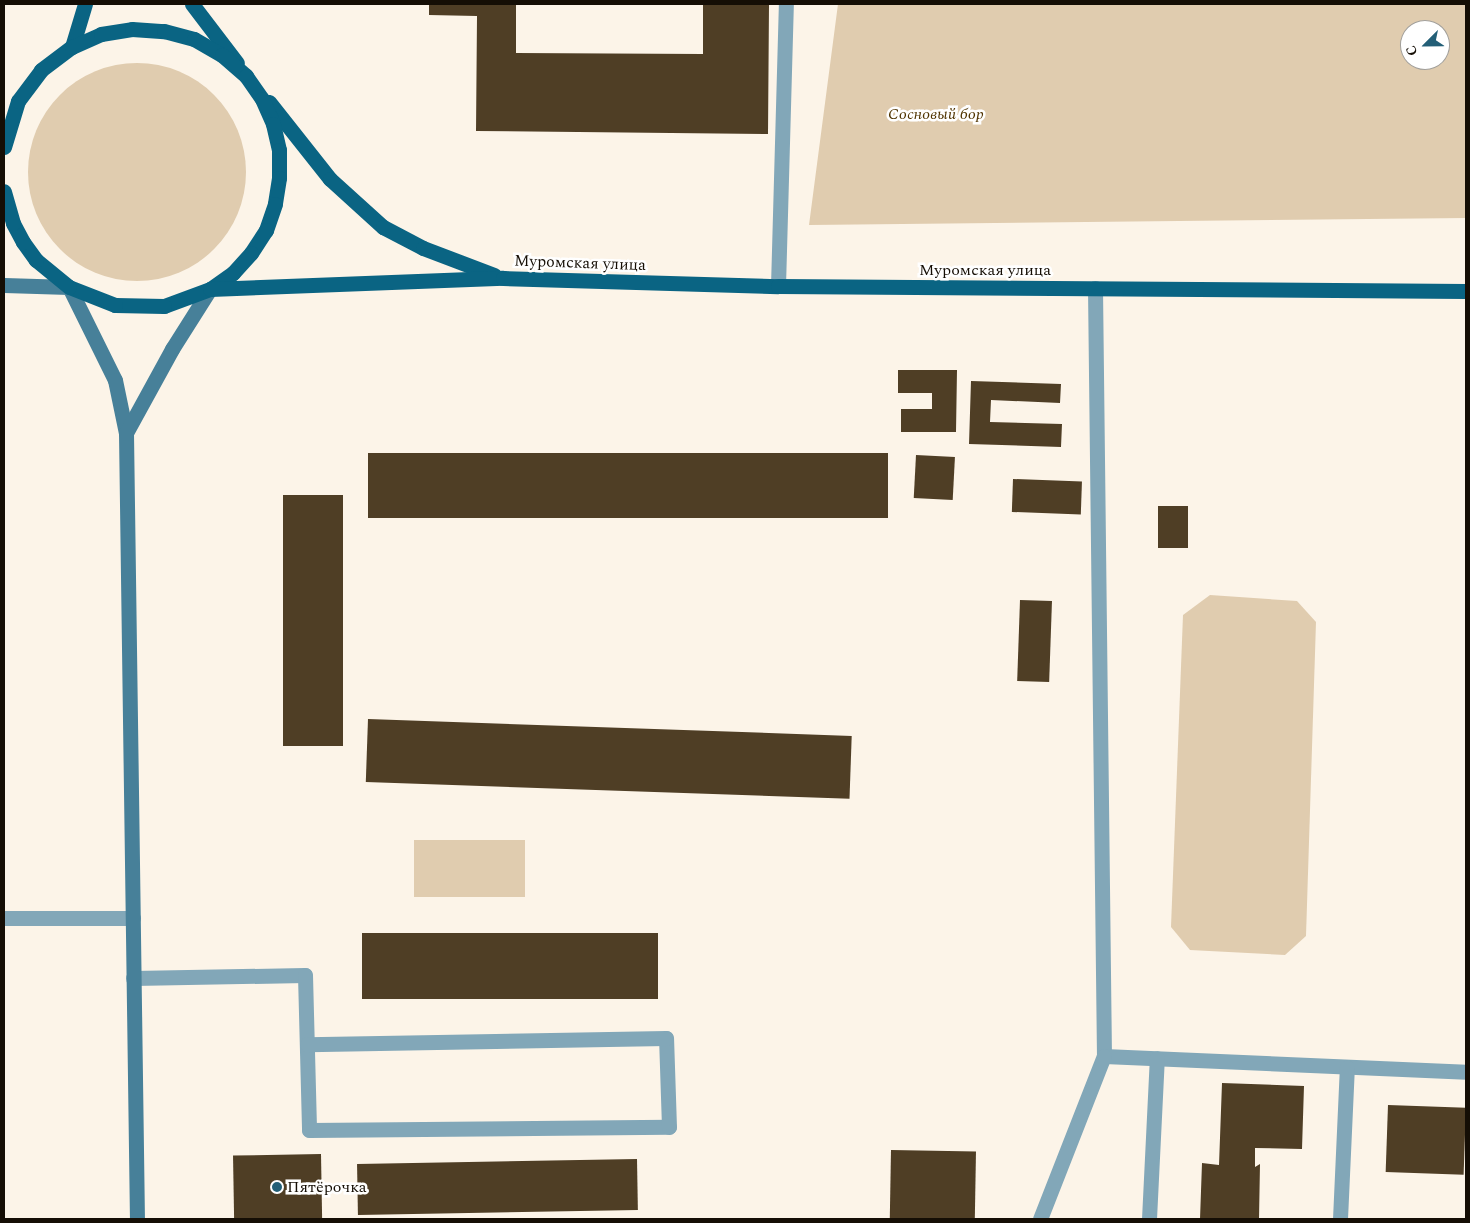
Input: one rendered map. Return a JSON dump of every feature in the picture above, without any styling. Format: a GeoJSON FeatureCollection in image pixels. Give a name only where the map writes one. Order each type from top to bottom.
{"type":"FeatureCollection","features":[{"type":"Feature","properties":{"kind":"main road"},"geometry":{"type":"LineString","coordinates":[[72,47],[86,4]]}},
{"type":"Feature","properties":{"kind":"main road"},"geometry":{"type":"LineString","coordinates":[[4,191],[13,223],[23,242],[36,260],[69,288],[115,305],[164,306],[210,289],[232,273],[251,253],[266,230],[275,204],[280,178],[277,142],[262,99],[226,45],[192,4]]}},
{"type":"Feature","properties":{"kind":"main road"},"geometry":{"type":"LineString","coordinates":[[4,141],[18,102],[41,70],[72,47],[101,34],[132,29],[164,31],[201,43],[222,55],[246,76]]}},
{"type":"Feature","properties":{"kind":"main road","name":"Муромская улица"},"geometry":{"type":"LineString","coordinates":[[246,76],[330,179],[383,227],[423,248],[503,278]]}},
{"type":"Feature","properties":{"kind":"main road","name":"Муромская улица"},"geometry":{"type":"LineString","coordinates":[[210,289],[503,278],[778,286],[1466,291]]}},
{"type":"Feature","properties":{"kind":"street"},"geometry":{"type":"LineString","coordinates":[[4,285],[69,288],[115,380],[126,433],[137,1219]]}},
{"type":"Feature","properties":{"kind":"street"},"geometry":{"type":"LineString","coordinates":[[126,433],[172,349],[210,289]]}},
{"type":"Feature","properties":{"kind":"lane"},"geometry":{"type":"LineString","coordinates":[[778,286],[786,4]]}},
{"type":"Feature","properties":{"kind":"lane"},"geometry":{"type":"LineString","coordinates":[[1040,1219],[1104,1056],[1095,288]]}},
{"type":"Feature","properties":{"kind":"lane"},"geometry":{"type":"LineString","coordinates":[[4,918],[133,918]]}},
{"type":"Feature","properties":{"kind":"lane"},"geometry":{"type":"LineString","coordinates":[[133,978],[305,975],[309,1130],[669,1127],[666,1038],[307,1044]]}},
{"type":"Feature","properties":{"kind":"lane"},"geometry":{"type":"LineString","coordinates":[[1104,1056],[1466,1072]]}},
{"type":"Feature","properties":{"kind":"lane"},"geometry":{"type":"LineString","coordinates":[[1149,1219],[1157,1058]]}},
{"type":"Feature","properties":{"kind":"lane"},"geometry":{"type":"LineString","coordinates":[[1340,1219],[1347,1067]]}},
{"type":"Feature","properties":{"kind":"green space","name":"Сосновый бор"},"geometry":{"type":"Polygon","coordinates":[[[838,4],[1466,4],[1466,218],[809,225],[838,4]]]}},
{"type":"Feature","properties":{"kind":"green space"},"geometry":{"type":"Polygon","coordinates":[[[126,63],[148,63],[169,67],[189,76],[206,87],[222,103],[233,120],[242,140],[246,172],[242,204],[238,214],[228,233],[206,257],[189,268],[169,277],[148,281],[126,281],[105,277],[85,268],[68,257],[52,241],[41,224],[32,204],[28,183],[28,161],[32,140],[41,120],[52,103],[68,87],[85,76],[105,67],[126,63]]]}},
{"type":"Feature","properties":{"kind":"green space"},"geometry":{"type":"Polygon","coordinates":[[[1210,595],[1297,601],[1316,622],[1306,936],[1285,955],[1190,950],[1171,927],[1183,615],[1210,595]]]}},
{"type":"Feature","properties":{"kind":"green space"},"geometry":{"type":"Polygon","coordinates":[[[414,840],[525,840],[525,897],[414,897],[414,840]]]}},
{"type":"Feature","properties":{"kind":"building"},"geometry":{"type":"Polygon","coordinates":[[[429,4],[516,4],[516,53],[703,54],[703,4],[769,4],[768,134],[476,131],[477,16],[429,15],[429,4]]]}},
{"type":"Feature","properties":{"kind":"building"},"geometry":{"type":"Polygon","coordinates":[[[898,370],[957,370],[956,432],[901,432],[901,409],[932,409],[932,393],[898,393],[898,370]]]}},
{"type":"Feature","properties":{"kind":"building"},"geometry":{"type":"Polygon","coordinates":[[[971,381],[1061,384],[1060,403],[991,400],[990,422],[1062,424],[1061,447],[969,444],[971,381]]]}},
{"type":"Feature","properties":{"kind":"building"},"geometry":{"type":"Polygon","coordinates":[[[368,453],[888,453],[888,518],[368,518],[368,453]]]}},
{"type":"Feature","properties":{"kind":"building"},"geometry":{"type":"Polygon","coordinates":[[[916,455],[955,457],[953,500],[914,498],[916,455]]]}},
{"type":"Feature","properties":{"kind":"building"},"geometry":{"type":"Polygon","coordinates":[[[1013,479],[1082,481],[1081,514],[1012,512],[1013,479]]]}},
{"type":"Feature","properties":{"kind":"building"},"geometry":{"type":"Polygon","coordinates":[[[283,495],[343,495],[343,746],[283,746],[283,495]]]}},
{"type":"Feature","properties":{"kind":"building"},"geometry":{"type":"Polygon","coordinates":[[[1158,506],[1188,506],[1188,548],[1158,548],[1158,506]]]}},
{"type":"Feature","properties":{"kind":"building"},"geometry":{"type":"Polygon","coordinates":[[[1020,600],[1052,601],[1049,682],[1017,681],[1020,600]]]}},
{"type":"Feature","properties":{"kind":"building"},"geometry":{"type":"Polygon","coordinates":[[[368,719],[852,736],[850,799],[366,782],[368,719]]]}},
{"type":"Feature","properties":{"kind":"building"},"geometry":{"type":"Polygon","coordinates":[[[362,933],[658,933],[658,999],[362,999],[362,933]]]}},
{"type":"Feature","properties":{"kind":"building"},"geometry":{"type":"Polygon","coordinates":[[[1222,1083],[1304,1086],[1302,1149],[1255,1148],[1255,1167],[1260,1164],[1259,1219],[1200,1219],[1202,1163],[1219,1165],[1222,1083]]]}},
{"type":"Feature","properties":{"kind":"building"},"geometry":{"type":"Polygon","coordinates":[[[1388,1105],[1466,1108],[1464,1175],[1386,1172],[1388,1105]]]}},
{"type":"Feature","properties":{"kind":"building"},"geometry":{"type":"Polygon","coordinates":[[[891,1150],[976,1151],[975,1219],[890,1219],[891,1150]]]}},
{"type":"Feature","properties":{"kind":"building","name":"Пятёрочка"},"geometry":{"type":"Polygon","coordinates":[[[321,1154],[322,1219],[234,1219],[233,1156],[321,1154]]]}},
{"type":"Feature","properties":{"kind":"building"},"geometry":{"type":"Polygon","coordinates":[[[637,1159],[638,1210],[358,1215],[357,1164],[637,1159]]]}},
{"type":"Feature","properties":{"kind":"place","name":"Пятёрочка"},"geometry":{"type":"Point","coordinates":[277,1187]}}]}
